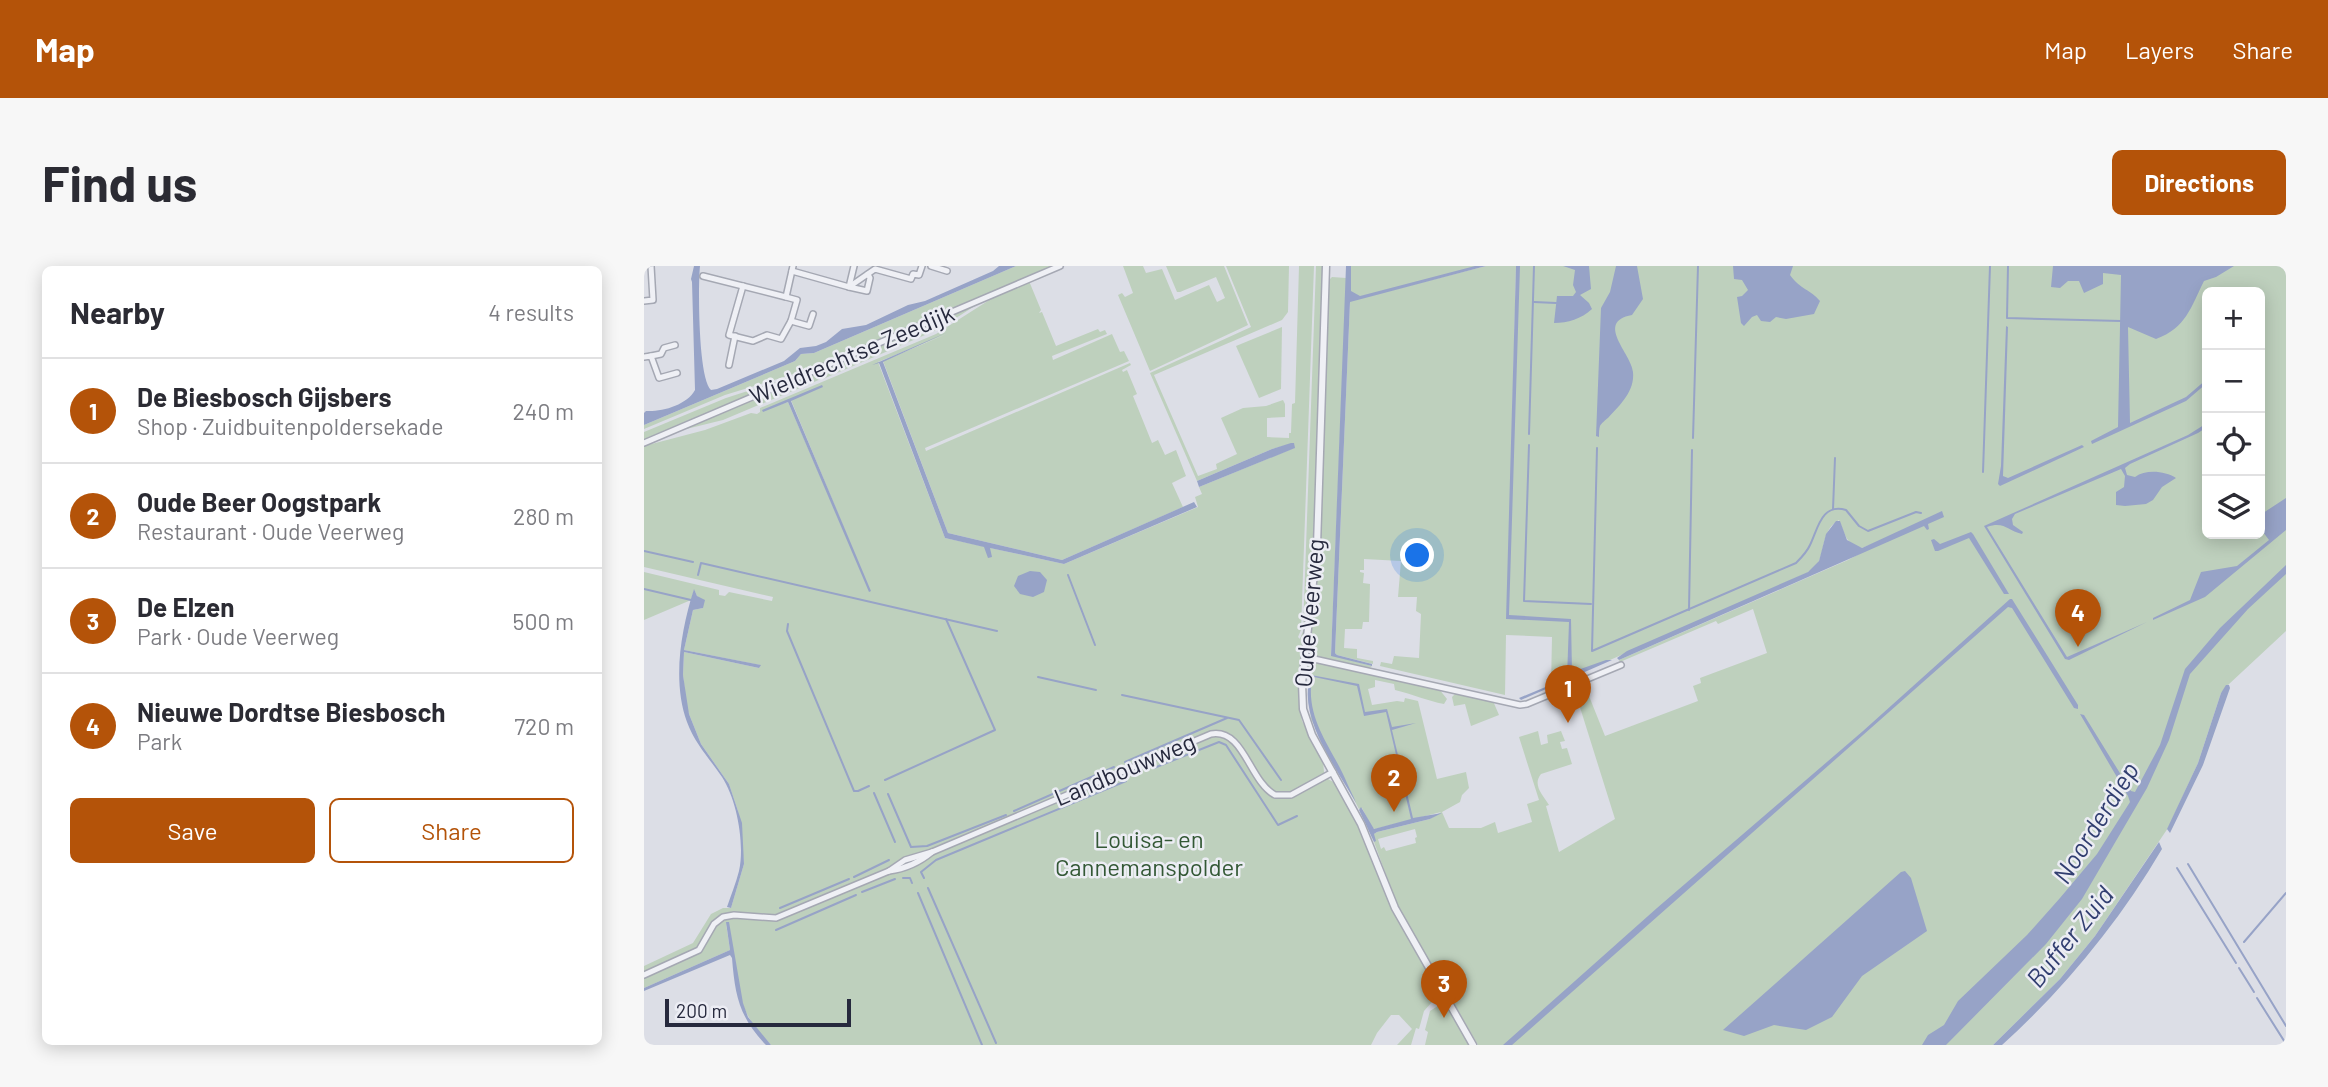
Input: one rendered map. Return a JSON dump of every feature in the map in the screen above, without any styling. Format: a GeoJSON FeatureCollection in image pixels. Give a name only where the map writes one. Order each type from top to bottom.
{"type":"FeatureCollection","features":[{"type":"Feature","properties":{"kind":"street"},"geometry":{"type":"LineString","coordinates":[[644,300],[653,300],[654,277],[651,266]]}},
{"type":"Feature","properties":{"kind":"street"},"geometry":{"type":"LineString","coordinates":[[849,287],[854,266]]}},
{"type":"Feature","properties":{"kind":"street"},"geometry":{"type":"LineString","coordinates":[[849,287],[875,269],[911,279],[914,274],[919,275],[922,266]]}},
{"type":"Feature","properties":{"kind":"street"},"geometry":{"type":"LineString","coordinates":[[931,266],[947,271]]}},
{"type":"Feature","properties":{"kind":"street","name":"Wieldrechtse Zeedijk"},"geometry":{"type":"LineString","coordinates":[[644,443],[1060,266]]}},
{"type":"Feature","properties":{"kind":"street","name":"Oude Veerweg"},"geometry":{"type":"LineString","coordinates":[[1326,266],[1317,546],[1302,694],[1304,716],[1361,824],[1395,908],[1473,1045]]}},
{"type":"Feature","properties":{"kind":"street"},"geometry":{"type":"LineString","coordinates":[[786,297],[793,268],[867,291],[870,278],[868,274]]}},
{"type":"Feature","properties":{"kind":"street"},"geometry":{"type":"LineString","coordinates":[[703,276],[743,286],[797,300],[791,321],[781,339],[768,335],[753,341],[729,335],[743,286]]}},
{"type":"Feature","properties":{"kind":"street"},"geometry":{"type":"LineString","coordinates":[[791,321],[809,326],[813,314]]}},
{"type":"Feature","properties":{"kind":"street"},"geometry":{"type":"LineString","coordinates":[[729,365],[735,336]]}},
{"type":"Feature","properties":{"kind":"street"},"geometry":{"type":"LineString","coordinates":[[675,345],[664,348],[661,354],[647,356],[660,378],[677,373]]}},
{"type":"Feature","properties":{"kind":"street"},"geometry":{"type":"LineString","coordinates":[[1305,657],[1517,705],[1527,704],[1621,665]]}},
{"type":"Feature","properties":{"kind":"street","name":"Landbouwweg"},"geometry":{"type":"LineString","coordinates":[[644,975],[699,950],[714,924],[723,917],[734,915],[778,918],[907,866],[932,852],[1214,733],[1232,738],[1262,785],[1275,795],[1291,795],[1333,772]]}},
{"type":"Feature","properties":{"kind":"green space"},"geometry":{"type":"Polygon","coordinates":[[[1016,266],[1054,266],[823,365],[725,395],[644,429],[644,425],[795,361],[801,354],[814,353],[1016,266]]]}},
{"type":"Feature","properties":{"kind":"green space"},"geometry":{"type":"Polygon","coordinates":[[[1123,266],[1143,266],[1146,273],[1162,269],[1175,300],[1209,285],[1217,302],[1225,298],[1216,277],[1177,292],[1166,266],[1224,266],[1248,325],[1150,371],[1118,295],[1122,293],[1125,297],[1133,293],[1123,266]]]}},
{"type":"Feature","properties":{"kind":"green space","name":"Louisa- en Cannemanspolder"},"geometry":{"type":"Polygon","coordinates":[[[1226,266],[1289,266],[1288,312],[1282,320],[1154,375],[1198,476],[1217,469],[1216,464],[1237,454],[1221,418],[1243,408],[1266,406],[1283,400],[1285,417],[1267,418],[1267,437],[1289,438],[1292,404],[1295,403],[1299,266],[1314,266],[1300,639],[1303,631],[1316,266],[1323,266],[1313,548],[1298,694],[1302,721],[1323,760],[1324,772],[1328,779],[1335,783],[1361,830],[1393,911],[1440,993],[1424,1011],[1411,1045],[1397,1045],[1412,1029],[1399,1015],[1391,1015],[1371,1045],[771,1045],[752,1023],[743,1004],[726,923],[730,950],[644,988],[644,977],[700,952],[716,926],[729,918],[729,913],[716,919],[701,944],[690,953],[644,972],[644,966],[693,943],[711,914],[723,908],[731,908],[744,864],[738,811],[729,784],[701,744],[687,709],[683,675],[684,652],[759,668],[760,665],[684,650],[693,610],[703,608],[694,590],[691,600],[644,620],[644,572],[719,590],[719,595],[725,596],[729,592],[772,601],[773,597],[644,567],[644,446],[705,430],[751,413],[757,414],[760,408],[936,334],[994,297],[1029,281],[1041,310],[1039,313],[1042,312],[1056,346],[1098,329],[1100,332],[1105,330],[1107,334],[1052,356],[1053,360],[1112,334],[1120,352],[1124,351],[1129,361],[925,448],[926,451],[1130,363],[1131,365],[1122,370],[1127,370],[1137,394],[1133,396],[1152,443],[1158,440],[1165,455],[1176,450],[1186,476],[1172,483],[1183,507],[1062,560],[948,533],[883,361],[949,333],[878,362],[945,538],[1064,564],[1198,507],[1195,497],[1202,494],[1199,487],[1294,448],[1294,443],[1272,449],[1197,481],[1150,373],[1251,327],[1226,266]],[[822,386],[762,411],[788,402],[870,591],[791,400],[822,386]]]}},
{"type":"Feature","properties":{"kind":"green space"},"geometry":{"type":"Polygon","coordinates":[[[1351,266],[1479,266],[1351,299],[1351,266]]]}},
{"type":"Feature","properties":{"kind":"green space"},"geometry":{"type":"Polygon","coordinates":[[[1486,266],[1516,266],[1511,472],[1518,266],[2286,266],[2286,631],[2221,693],[2198,763],[2168,828],[2095,936],[2060,979],[1993,1045],[1478,1045],[1397,905],[1374,842],[1374,834],[1377,832],[1430,819],[1441,812],[1372,828],[1311,719],[1308,693],[1311,676],[1305,674],[1308,666],[1318,662],[1439,689],[1447,699],[1444,704],[1395,690],[1394,684],[1375,680],[1375,687],[1368,689],[1372,705],[1404,702],[1405,698],[1418,701],[1437,779],[1466,772],[1469,788],[1462,795],[1460,802],[1442,812],[1449,828],[1481,828],[1495,822],[1498,833],[1532,822],[1527,804],[1539,800],[1519,737],[1538,731],[1541,745],[1548,743],[1547,735],[1561,731],[1565,741],[1560,742],[1562,749],[1567,748],[1572,764],[1541,774],[1538,782],[1539,790],[1549,805],[1546,806],[1559,852],[1615,819],[1578,701],[1589,696],[1605,736],[1698,701],[1693,686],[1701,683],[1700,678],[1767,653],[1753,609],[1718,624],[1716,621],[1620,662],[1619,660],[1848,560],[1892,536],[1862,548],[1857,547],[1847,538],[1839,520],[1827,533],[1818,563],[1807,573],[1551,686],[1552,637],[1506,635],[1505,695],[1380,666],[1381,662],[1392,664],[1394,656],[1419,658],[1421,614],[1416,611],[1417,597],[1398,597],[1401,561],[1364,559],[1364,570],[1360,572],[1364,573],[1363,583],[1370,584],[1369,622],[1363,622],[1362,629],[1345,629],[1344,648],[1357,649],[1357,658],[1373,661],[1373,664],[1335,653],[1350,301],[1486,266]],[[1415,829],[1378,839],[1381,849],[1384,847],[1386,851],[1416,843],[1415,829]]]}},
{"type":"Feature","properties":{"kind":"green space"},"geometry":{"type":"Polygon","coordinates":[[[1332,277],[1346,278],[1346,293],[1331,655],[1372,666],[1368,669],[1315,657],[1309,640],[1319,555],[1329,280],[1332,277]]]}},
{"type":"Feature","properties":{"kind":"green space"},"geometry":{"type":"Polygon","coordinates":[[[984,300],[939,329],[823,379],[820,370],[984,300]]]}},
{"type":"Feature","properties":{"kind":"green space"},"geometry":{"type":"Polygon","coordinates":[[[1282,327],[1281,389],[1259,398],[1236,346],[1282,327]]]}},
{"type":"Feature","properties":{"kind":"green space"},"geometry":{"type":"Polygon","coordinates":[[[818,371],[821,379],[723,420],[674,432],[818,371]]]}},
{"type":"Feature","properties":{"kind":"green space"},"geometry":{"type":"Polygon","coordinates":[[[804,373],[644,440],[644,432],[726,398],[804,373]]]}},
{"type":"Feature","properties":{"kind":"green space"},"geometry":{"type":"Polygon","coordinates":[[[1456,693],[1493,701],[1499,715],[1471,726],[1465,704],[1454,706],[1452,697],[1456,693]]]}},
{"type":"Feature","properties":{"kind":"green space"},"geometry":{"type":"Polygon","coordinates":[[[1444,1002],[1469,1045],[1425,1045],[1428,1032],[1425,1030],[1430,1011],[1444,1002]]]}},
{"type":"Feature","properties":{"kind":"water"},"geometry":{"type":"Polygon","coordinates":[[[694,266],[700,266],[701,351],[711,390],[784,361],[800,348],[826,342],[842,329],[866,325],[993,271],[999,266],[1016,266],[814,353],[801,354],[795,361],[644,425],[646,411],[674,406],[686,400],[695,390],[691,279],[694,266]]]}},
{"type":"Feature","properties":{"kind":"water"},"geometry":{"type":"Polygon","coordinates":[[[1346,266],[1351,266],[1351,291],[1360,296],[1475,266],[1486,266],[1350,302],[1335,653],[1372,666],[1331,656],[1346,266]]]}},
{"type":"Feature","properties":{"kind":"water"},"geometry":{"type":"Polygon","coordinates":[[[1516,266],[1520,266],[1509,615],[1571,619],[1572,672],[1612,660],[1521,700],[1519,698],[1567,678],[1569,622],[1506,619],[1516,266]]]}},
{"type":"Feature","properties":{"kind":"water"},"geometry":{"type":"Polygon","coordinates":[[[1563,266],[1589,266],[1591,289],[1580,295],[1592,309],[1574,320],[1554,323],[1557,296],[1573,296],[1576,292],[1573,285],[1575,270],[1563,266]]]}},
{"type":"Feature","properties":{"kind":"water"},"geometry":{"type":"Polygon","coordinates":[[[1616,266],[1637,266],[1643,299],[1632,315],[1616,324],[1615,331],[1631,365],[1633,379],[1626,397],[1600,426],[1599,437],[1596,436],[1601,308],[1610,292],[1616,266]]]}},
{"type":"Feature","properties":{"kind":"water"},"geometry":{"type":"Polygon","coordinates":[[[1733,266],[1793,266],[1790,275],[1820,301],[1814,314],[1786,319],[1776,317],[1770,322],[1761,321],[1757,315],[1744,326],[1741,323],[1737,297],[1748,290],[1742,280],[1734,279],[1733,266]]]}},
{"type":"Feature","properties":{"kind":"water"},"geometry":{"type":"Polygon","coordinates":[[[2053,266],[2234,266],[2204,281],[2181,323],[2166,334],[2156,339],[2128,327],[2130,423],[2186,397],[2202,383],[2202,387],[2186,401],[2092,444],[2091,441],[2118,427],[2121,275],[2103,273],[2103,284],[2084,293],[2079,281],[2068,281],[2060,288],[2051,287],[2053,266]]]}},
{"type":"Feature","properties":{"kind":"water"},"geometry":{"type":"Polygon","coordinates":[[[2006,326],[2003,476],[2008,478],[2082,445],[2084,447],[2000,486],[1998,484],[2006,326]]]}},
{"type":"Feature","properties":{"kind":"water"},"geometry":{"type":"Polygon","coordinates":[[[948,332],[883,362],[948,533],[1062,560],[1194,502],[1197,507],[1064,564],[990,548],[992,557],[988,558],[984,547],[945,538],[879,363],[872,365],[948,332]]]}},
{"type":"Feature","properties":{"kind":"water"},"geometry":{"type":"Polygon","coordinates":[[[822,385],[823,387],[791,401],[871,591],[869,592],[788,402],[763,412],[762,410],[822,385]]]}},
{"type":"Feature","properties":{"kind":"water"},"geometry":{"type":"Polygon","coordinates":[[[2202,426],[2202,430],[2198,433],[2125,468],[2127,475],[2135,477],[2156,472],[2176,478],[2162,487],[2153,500],[2146,504],[2116,505],[2116,492],[2124,487],[2125,476],[2121,469],[2015,514],[2013,525],[2023,532],[2022,534],[2002,526],[1987,527],[2067,657],[2147,622],[2069,660],[2065,659],[1984,526],[2188,435],[2202,426]]]}},
{"type":"Feature","properties":{"kind":"water"},"geometry":{"type":"Polygon","coordinates":[[[1294,443],[1295,448],[1199,487],[1197,481],[1294,443]]]}},
{"type":"Feature","properties":{"kind":"water"},"geometry":{"type":"Polygon","coordinates":[[[2286,498],[2286,530],[2205,597],[2153,620],[2190,600],[2201,572],[2237,566],[2269,540],[2265,535],[2265,512],[2286,498]]]}},
{"type":"Feature","properties":{"kind":"water"},"geometry":{"type":"Polygon","coordinates":[[[1942,511],[1944,517],[1928,524],[1927,530],[1924,526],[1619,660],[1617,658],[1627,651],[1808,572],[1819,561],[1826,534],[1836,521],[1840,521],[1847,540],[1862,548],[1942,511]]]}},
{"type":"Feature","properties":{"kind":"water"},"geometry":{"type":"Polygon","coordinates":[[[1971,532],[2009,594],[2004,594],[1969,538],[1938,551],[1935,551],[1931,540],[1934,539],[1940,544],[1971,532]]]}},
{"type":"Feature","properties":{"kind":"water"},"geometry":{"type":"Polygon","coordinates":[[[2286,565],[2286,574],[2248,609],[2190,674],[2169,740],[2147,788],[2082,899],[2046,944],[1946,1045],[1922,1045],[1928,1035],[1944,1025],[1958,1001],[2027,935],[2060,898],[2097,854],[2130,802],[2080,714],[2084,715],[2131,791],[2135,792],[2160,745],[2185,669],[2220,628],[2286,565]]]}},
{"type":"Feature","properties":{"kind":"water"},"geometry":{"type":"Polygon","coordinates":[[[1030,571],[1040,572],[1047,580],[1044,592],[1033,597],[1020,594],[1014,586],[1018,576],[1030,571]]]}},
{"type":"Feature","properties":{"kind":"water"},"geometry":{"type":"Polygon","coordinates":[[[694,589],[697,596],[705,600],[703,608],[693,610],[684,650],[761,665],[759,668],[684,652],[683,675],[689,714],[701,744],[729,784],[742,823],[744,864],[731,908],[727,907],[741,860],[736,810],[722,777],[690,730],[680,690],[682,638],[694,589]]]}},
{"type":"Feature","properties":{"kind":"water"},"geometry":{"type":"Polygon","coordinates":[[[2010,599],[2078,705],[2078,709],[2074,708],[2012,608],[2008,607],[1512,1045],[1503,1045],[1863,731],[2010,599]]]}},
{"type":"Feature","properties":{"kind":"water"},"geometry":{"type":"Polygon","coordinates":[[[1311,675],[1359,684],[1365,712],[1387,709],[1392,727],[1416,723],[1392,730],[1413,818],[1442,813],[1430,819],[1377,832],[1374,834],[1374,842],[1359,810],[1361,807],[1374,829],[1411,819],[1386,712],[1364,716],[1357,686],[1312,678],[1312,707],[1316,720],[1356,803],[1313,724],[1308,691],[1311,675]]]}},
{"type":"Feature","properties":{"kind":"water"},"geometry":{"type":"Polygon","coordinates":[[[2226,685],[2230,688],[2203,765],[2170,833],[2167,829],[2198,763],[2226,685]]]}},
{"type":"Feature","properties":{"kind":"water"},"geometry":{"type":"Polygon","coordinates":[[[2159,842],[2162,849],[2128,902],[2090,953],[2048,1001],[2002,1045],[1993,1045],[2060,979],[2095,936],[2159,842]]]}},
{"type":"Feature","properties":{"kind":"water"},"geometry":{"type":"Polygon","coordinates":[[[1905,871],[1911,878],[1927,931],[1862,976],[1832,1017],[1806,1030],[1774,1025],[1744,1036],[1723,1030],[1901,872],[1905,871]]]}},
{"type":"Feature","properties":{"kind":"water"},"geometry":{"type":"Polygon","coordinates":[[[726,922],[729,922],[743,1003],[748,1017],[771,1045],[766,1045],[757,1035],[744,1015],[730,955],[644,991],[644,988],[730,950],[726,922]]]}},
{"type":"Feature","properties":{"kind":"waterway"},"geometry":{"type":"LineString","coordinates":[[1529,434],[1534,266]]}},
{"type":"Feature","properties":{"kind":"waterway"},"geometry":{"type":"LineString","coordinates":[[1693,438],[1698,266]]}},
{"type":"Feature","properties":{"kind":"waterway"},"geometry":{"type":"LineString","coordinates":[[1983,472],[1990,266]]}},
{"type":"Feature","properties":{"kind":"waterway"},"geometry":{"type":"LineString","coordinates":[[2008,266],[2007,318],[2121,321]]}},
{"type":"Feature","properties":{"kind":"waterway"},"geometry":{"type":"LineString","coordinates":[[1534,302],[1556,303]]}},
{"type":"Feature","properties":{"kind":"waterway"},"geometry":{"type":"LineString","coordinates":[[1529,445],[1524,601],[1591,604]]}},
{"type":"Feature","properties":{"kind":"waterway"},"geometry":{"type":"LineString","coordinates":[[1597,448],[1592,651],[1796,563],[1809,548],[1822,519],[1831,510],[1846,510],[1859,526],[1868,531],[1916,512],[1921,513]]}},
{"type":"Feature","properties":{"kind":"waterway"},"geometry":{"type":"LineString","coordinates":[[1689,610],[1692,450]]}},
{"type":"Feature","properties":{"kind":"waterway"},"geometry":{"type":"LineString","coordinates":[[1833,509],[1835,458]]}},
{"type":"Feature","properties":{"kind":"waterway"},"geometry":{"type":"LineString","coordinates":[[644,551],[693,562]]}},
{"type":"Feature","properties":{"kind":"waterway"},"geometry":{"type":"LineString","coordinates":[[698,575],[701,563],[997,631]]}},
{"type":"Feature","properties":{"kind":"waterway"},"geometry":{"type":"LineString","coordinates":[[1068,575],[1095,645]]}},
{"type":"Feature","properties":{"kind":"waterway"},"geometry":{"type":"LineString","coordinates":[[644,589],[691,600]]}},
{"type":"Feature","properties":{"kind":"waterway"},"geometry":{"type":"LineString","coordinates":[[885,780],[995,730],[946,619]]}},
{"type":"Feature","properties":{"kind":"waterway"},"geometry":{"type":"LineString","coordinates":[[788,624],[787,631],[854,791],[869,786]]}},
{"type":"Feature","properties":{"kind":"waterway"},"geometry":{"type":"LineString","coordinates":[[1038,677],[1096,690]]}},
{"type":"Feature","properties":{"kind":"waterway"},"geometry":{"type":"LineString","coordinates":[[1122,695],[1239,720],[1281,780]]}},
{"type":"Feature","properties":{"kind":"waterway"},"geometry":{"type":"LineString","coordinates":[[1125,762],[1227,718]]}},
{"type":"Feature","properties":{"kind":"waterway"},"geometry":{"type":"LineString","coordinates":[[1154,768],[1219,742],[1226,745],[1278,825],[1297,816]]}},
{"type":"Feature","properties":{"kind":"waterway"},"geometry":{"type":"LineString","coordinates":[[1014,811],[1114,767]]}},
{"type":"Feature","properties":{"kind":"waterway"},"geometry":{"type":"LineString","coordinates":[[924,878],[921,872],[936,860],[1126,781]]}},
{"type":"Feature","properties":{"kind":"waterway"},"geometry":{"type":"LineString","coordinates":[[874,793],[895,842]]}},
{"type":"Feature","properties":{"kind":"waterway"},"geometry":{"type":"LineString","coordinates":[[888,794],[911,847],[927,846],[1006,815]]}},
{"type":"Feature","properties":{"kind":"waterway"},"geometry":{"type":"LineString","coordinates":[[854,877],[889,860]]}},
{"type":"Feature","properties":{"kind":"waterway"},"geometry":{"type":"LineString","coordinates":[[2188,864],[2286,1026]]}},
{"type":"Feature","properties":{"kind":"waterway"},"geometry":{"type":"LineString","coordinates":[[2177,868],[2236,963]]}},
{"type":"Feature","properties":{"kind":"waterway"},"geometry":{"type":"LineString","coordinates":[[903,878],[910,878],[912,883]]}},
{"type":"Feature","properties":{"kind":"waterway"},"geometry":{"type":"LineString","coordinates":[[780,908],[849,879]]}},
{"type":"Feature","properties":{"kind":"waterway"},"geometry":{"type":"LineString","coordinates":[[862,892],[895,879]]}},
{"type":"Feature","properties":{"kind":"waterway"},"geometry":{"type":"LineString","coordinates":[[928,888],[996,1043]]}},
{"type":"Feature","properties":{"kind":"waterway"},"geometry":{"type":"LineString","coordinates":[[918,893],[982,1045]]}},
{"type":"Feature","properties":{"kind":"waterway"},"geometry":{"type":"LineString","coordinates":[[2244,942],[2286,893]]}},
{"type":"Feature","properties":{"kind":"waterway"},"geometry":{"type":"LineString","coordinates":[[776,930],[856,895]]}},
{"type":"Feature","properties":{"kind":"waterway"},"geometry":{"type":"LineString","coordinates":[[2239,968],[2254,992]]}},
{"type":"Feature","properties":{"kind":"waterway"},"geometry":{"type":"LineString","coordinates":[[2257,998],[2286,1044]]}},
{"type":"Feature","properties":{"kind":"place","name":"Nieuwe Dordtse Biesbosch"},"geometry":{"type":"Point","coordinates":[2078,647]}},
{"type":"Feature","properties":{"kind":"place","name":"De Biesbosch Gijsbers"},"geometry":{"type":"Point","coordinates":[1568,723]}},
{"type":"Feature","properties":{"kind":"place","name":"Oude Beer Oogstpark"},"geometry":{"type":"Point","coordinates":[1394,812]}},
{"type":"Feature","properties":{"kind":"place","name":"De Elzen"},"geometry":{"type":"Point","coordinates":[1444,1018]}},
{"type":"Feature","properties":{"kind":"water label","name":"Noorderdiep"},"geometry":{"type":"Point","coordinates":[2096,823]}},
{"type":"Feature","properties":{"kind":"water label","name":"Buffer Zuid"},"geometry":{"type":"Point","coordinates":[2070,937]}}]}
